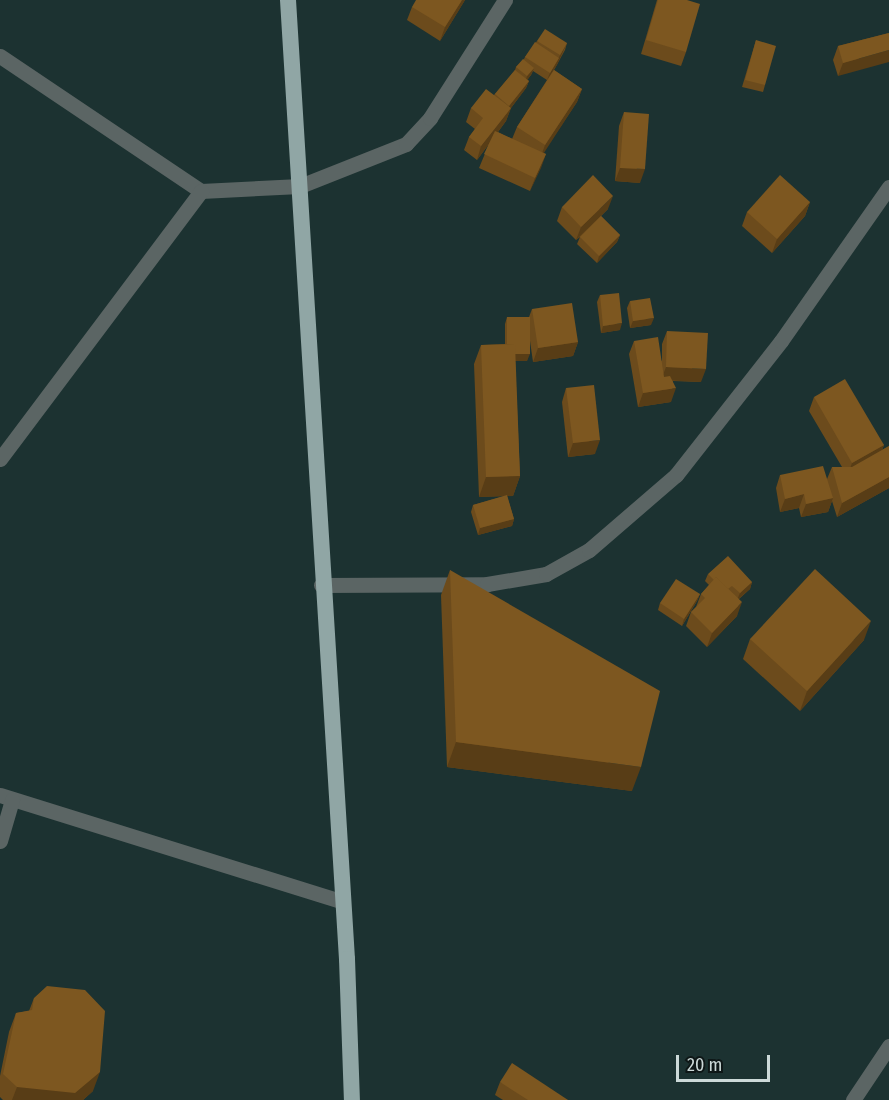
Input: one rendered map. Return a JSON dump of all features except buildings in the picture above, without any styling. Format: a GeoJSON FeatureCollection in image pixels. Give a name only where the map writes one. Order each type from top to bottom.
{"type":"FeatureCollection","features":[{"type":"Feature","properties":{"kind":"highway"},"geometry":{"type":"LineString","coordinates":[[288,0],[352,1100]]}},
{"type":"Feature","properties":{"kind":"street"},"geometry":{"type":"LineString","coordinates":[[0,56],[201,191],[300,186],[406,144],[430,118],[505,0]]}},
{"type":"Feature","properties":{"kind":"street"},"geometry":{"type":"LineString","coordinates":[[321,585],[487,584],[546,574],[589,550],[676,475],[781,341],[889,187]]}},
{"type":"Feature","properties":{"kind":"street"},"geometry":{"type":"LineString","coordinates":[[0,459],[201,191]]}},
{"type":"Feature","properties":{"kind":"street"},"geometry":{"type":"LineString","coordinates":[[0,841],[6,797],[341,901]]}},
{"type":"Feature","properties":{"kind":"street"},"geometry":{"type":"LineString","coordinates":[[853,1100],[889,1046]]}}]}
